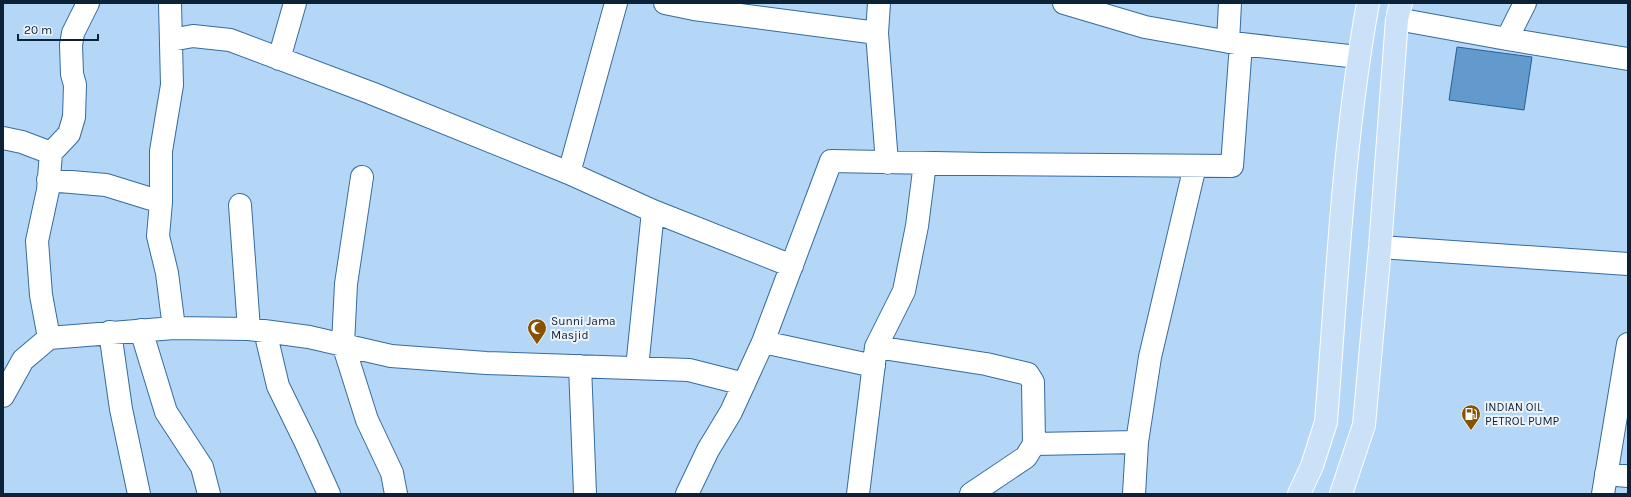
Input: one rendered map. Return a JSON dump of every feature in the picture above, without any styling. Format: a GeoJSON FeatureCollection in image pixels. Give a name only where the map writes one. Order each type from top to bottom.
{"type":"FeatureCollection","features":[{"type":"Feature","properties":{"kind":"main road"},"geometry":{"type":"LineString","coordinates":[[1299,494],[1312,466],[1326,422],[1349,129],[1358,57],[1368,3]]}},
{"type":"Feature","properties":{"kind":"main road"},"geometry":{"type":"LineString","coordinates":[[1342,494],[1364,425],[1399,11]]}},
{"type":"Feature","properties":{"kind":"street"},"geometry":{"type":"LineString","coordinates":[[48,338],[41,295],[37,241],[48,190],[51,153],[69,134],[74,117],[76,85],[72,74],[71,45],[73,33],[88,3]]}},
{"type":"Feature","properties":{"kind":"street"},"geometry":{"type":"LineString","coordinates":[[170,3],[172,85],[161,151],[161,202],[158,236],[166,272],[174,328]]}},
{"type":"Feature","properties":{"kind":"street"},"geometry":{"type":"LineString","coordinates":[[279,58],[295,3]]}},
{"type":"Feature","properties":{"kind":"street"},"geometry":{"type":"LineString","coordinates":[[569,173],[616,3]]}},
{"type":"Feature","properties":{"kind":"street"},"geometry":{"type":"LineString","coordinates":[[665,3],[694,9],[877,33]]}},
{"type":"Feature","properties":{"kind":"street"},"geometry":{"type":"LineString","coordinates":[[879,3],[877,33],[887,163]]}},
{"type":"Feature","properties":{"kind":"street"},"geometry":{"type":"LineString","coordinates":[[1064,3],[1145,27],[1235,43],[1358,57]]}},
{"type":"Feature","properties":{"kind":"street"},"geometry":{"type":"LineString","coordinates":[[687,494],[708,450],[731,412],[763,342],[831,161],[887,163],[1232,166],[1235,43],[1230,3]]}},
{"type":"Feature","properties":{"kind":"street"},"geometry":{"type":"LineString","coordinates":[[1507,39],[1525,3]]}},
{"type":"Feature","properties":{"kind":"street"},"geometry":{"type":"LineString","coordinates":[[1399,11],[1507,39],[1628,59]]}},
{"type":"Feature","properties":{"kind":"street"},"geometry":{"type":"LineString","coordinates":[[171,40],[193,36],[230,40],[371,93],[569,173],[653,211],[792,266]]}},
{"type":"Feature","properties":{"kind":"street"},"geometry":{"type":"LineString","coordinates":[[3,138],[22,142],[51,153]]}},
{"type":"Feature","properties":{"kind":"street"},"geometry":{"type":"LineString","coordinates":[[858,494],[875,357],[904,291],[916,226],[925,163]]}},
{"type":"Feature","properties":{"kind":"street"},"geometry":{"type":"LineString","coordinates":[[1134,494],[1137,442],[1150,357],[1194,166]]}},
{"type":"Feature","properties":{"kind":"street"},"geometry":{"type":"LineString","coordinates":[[362,177],[346,284],[343,344],[367,420],[392,473],[396,494]]}},
{"type":"Feature","properties":{"kind":"street"},"geometry":{"type":"LineString","coordinates":[[48,180],[106,186],[161,202]]}},
{"type":"Feature","properties":{"kind":"street"},"geometry":{"type":"LineString","coordinates":[[240,206],[257,330],[278,386],[329,494]]}},
{"type":"Feature","properties":{"kind":"street"},"geometry":{"type":"LineString","coordinates":[[637,368],[653,211]]}},
{"type":"Feature","properties":{"kind":"street"},"geometry":{"type":"LineString","coordinates":[[1380,247],[1628,264]]}},
{"type":"Feature","properties":{"kind":"street"},"geometry":{"type":"LineString","coordinates":[[3,396],[23,360],[48,338],[174,328],[257,330],[309,337],[391,356],[486,363],[689,370],[744,384]]}},
{"type":"Feature","properties":{"kind":"street"},"geometry":{"type":"LineString","coordinates":[[141,330],[166,412],[202,467],[209,494]]}},
{"type":"Feature","properties":{"kind":"street"},"geometry":{"type":"LineString","coordinates":[[110,332],[121,409],[140,494]]}},
{"type":"Feature","properties":{"kind":"street"},"geometry":{"type":"LineString","coordinates":[[763,342],[875,357],[986,364],[1028,374],[1033,382],[1034,444],[1026,457],[971,494]]}},
{"type":"Feature","properties":{"kind":"street"},"geometry":{"type":"LineString","coordinates":[[1628,344],[1605,484],[1628,476]]}},
{"type":"Feature","properties":{"kind":"street"},"geometry":{"type":"LineString","coordinates":[[580,366],[585,494]]}},
{"type":"Feature","properties":{"kind":"street"},"geometry":{"type":"LineString","coordinates":[[1034,444],[1137,442]]}},
{"type":"Feature","properties":{"kind":"building"},"geometry":{"type":"Polygon","coordinates":[[[1457,47],[1532,57],[1524,110],[1449,100],[1457,47]]]}},
{"type":"Feature","properties":{"kind":"place","name":"Sunni Jama Masjid"},"geometry":{"type":"Point","coordinates":[537,345]}},
{"type":"Feature","properties":{"kind":"place","name":"INDIAN OIL PETROL PUMP"},"geometry":{"type":"Point","coordinates":[1471,431]}}]}
